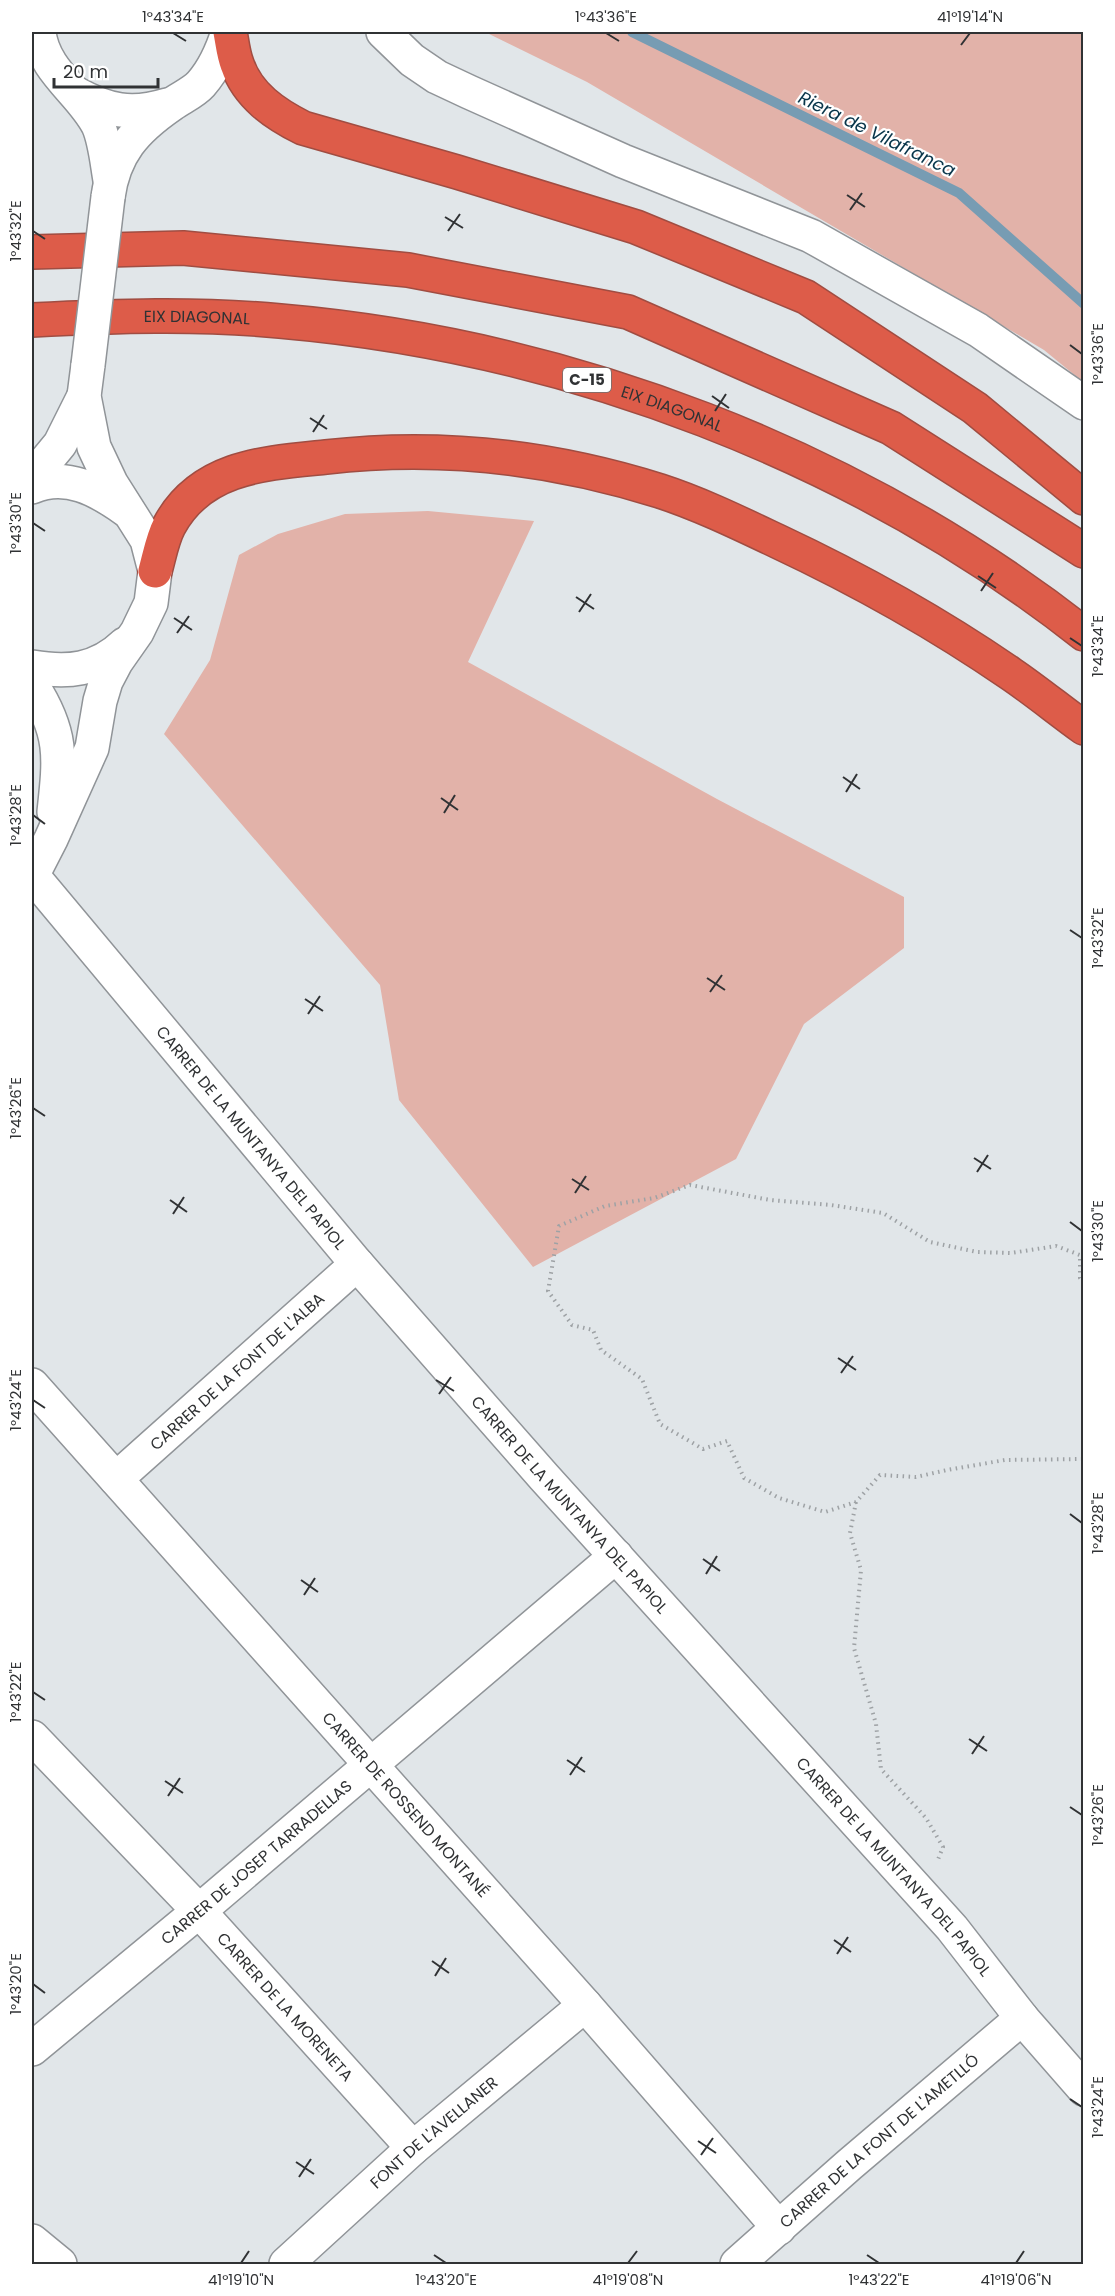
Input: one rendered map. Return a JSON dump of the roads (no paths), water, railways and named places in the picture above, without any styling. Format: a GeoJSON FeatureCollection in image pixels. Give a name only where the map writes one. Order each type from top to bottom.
{"type":"FeatureCollection","features":[{"type":"Feature","properties":{"kind":"highway"},"geometry":{"type":"LineString","coordinates":[[229,32],[237,64],[248,85],[263,103],[282,117],[303,128],[636,227],[806,297],[975,408],[1083,498]]}},
{"type":"Feature","properties":{"kind":"highway"},"geometry":{"type":"LineString","coordinates":[[32,252],[183,248],[373,266],[408,270],[628,312],[891,428],[1083,551]]}},
{"type":"Feature","properties":{"kind":"highway","name":"EIX DIAGONAL"},"geometry":{"type":"LineString","coordinates":[[32,320],[212,316],[280,321],[410,337],[526,363],[598,383],[723,428],[851,486],[956,546],[1083,634]]}},
{"type":"Feature","properties":{"kind":"highway"},"geometry":{"type":"LineString","coordinates":[[155,571],[168,527],[184,504],[203,486],[224,475],[267,463],[350,454],[428,451],[506,457],[580,470],[662,492],[738,522],[831,566],[920,616],[1011,674],[1083,728]]}},
{"type":"Feature","properties":{"kind":"street"},"geometry":{"type":"LineString","coordinates":[[39,32],[40,40],[53,69],[75,93],[98,126],[109,188]]}},
{"type":"Feature","properties":{"kind":"street"},"geometry":{"type":"LineString","coordinates":[[32,876],[92,748],[100,700],[106,681],[151,603],[155,571],[147,540],[111,483],[94,447],[86,380],[109,188],[128,142],[145,123],[200,85],[219,60],[229,32]]}},
{"type":"Feature","properties":{"kind":"street"},"geometry":{"type":"LineString","coordinates":[[383,32],[412,60],[437,77],[622,161],[821,241],[978,330],[1083,403]]}},
{"type":"Feature","properties":{"kind":"street"},"geometry":{"type":"LineString","coordinates":[[75,93],[97,105],[122,111],[148,111],[173,104]]}},
{"type":"Feature","properties":{"kind":"street"},"geometry":{"type":"LineString","coordinates":[[32,478],[60,444],[86,380]]}},
{"type":"Feature","properties":{"kind":"street"},"geometry":{"type":"LineString","coordinates":[[32,487],[44,482],[74,483],[101,492],[130,512]]}},
{"type":"Feature","properties":{"kind":"street"},"geometry":{"type":"LineString","coordinates":[[32,667],[59,671],[89,667],[115,653],[136,632]]}},
{"type":"Feature","properties":{"kind":"street"},"geometry":{"type":"LineString","coordinates":[[32,685],[55,728],[58,747],[51,839]]}},
{"type":"Feature","properties":{"kind":"street","name":"CARRER DE LA MUNTANYA DEL PAPIOL"},"geometry":{"type":"LineString","coordinates":[[32,876],[357,1264],[616,1556],[952,1928],[1022,2018],[1083,2089]]}},
{"type":"Feature","properties":{"kind":"street","name":"CARRER DE LA FONT DE L'ALBA"},"geometry":{"type":"LineString","coordinates":[[116,1479],[357,1264]]}},
{"type":"Feature","properties":{"kind":"street","name":"CARRER DE ROSSEND MONTANÉ"},"geometry":{"type":"LineString","coordinates":[[32,1384],[585,2005],[779,2228]]}},
{"type":"Feature","properties":{"kind":"street","name":"CARRER DE JOSEP TARRADELLAS"},"geometry":{"type":"LineString","coordinates":[[32,2049],[199,1911],[616,1556]]}},
{"type":"Feature","properties":{"kind":"street","name":"CARRER DE LA MORENETA"},"geometry":{"type":"LineString","coordinates":[[32,1737],[199,1911],[413,2148]]}},
{"type":"Feature","properties":{"kind":"street","name":"FONT DE L'AVELLANER"},"geometry":{"type":"LineString","coordinates":[[286,2265],[413,2148],[585,2005]]}},
{"type":"Feature","properties":{"kind":"street","name":"CARRER DE LA FONT DE L'AMETLLÓ"},"geometry":{"type":"LineString","coordinates":[[737,2265],[849,2164],[1022,2018]]}},
{"type":"Feature","properties":{"kind":"street"},"geometry":{"type":"LineString","coordinates":[[32,2241],[60,2265]]}},
{"type":"Feature","properties":{"kind":"waterway","name":"Riera de Vilafranca"},"geometry":{"type":"LineString","coordinates":[[632,32],[959,193],[1084,304]]}}]}
